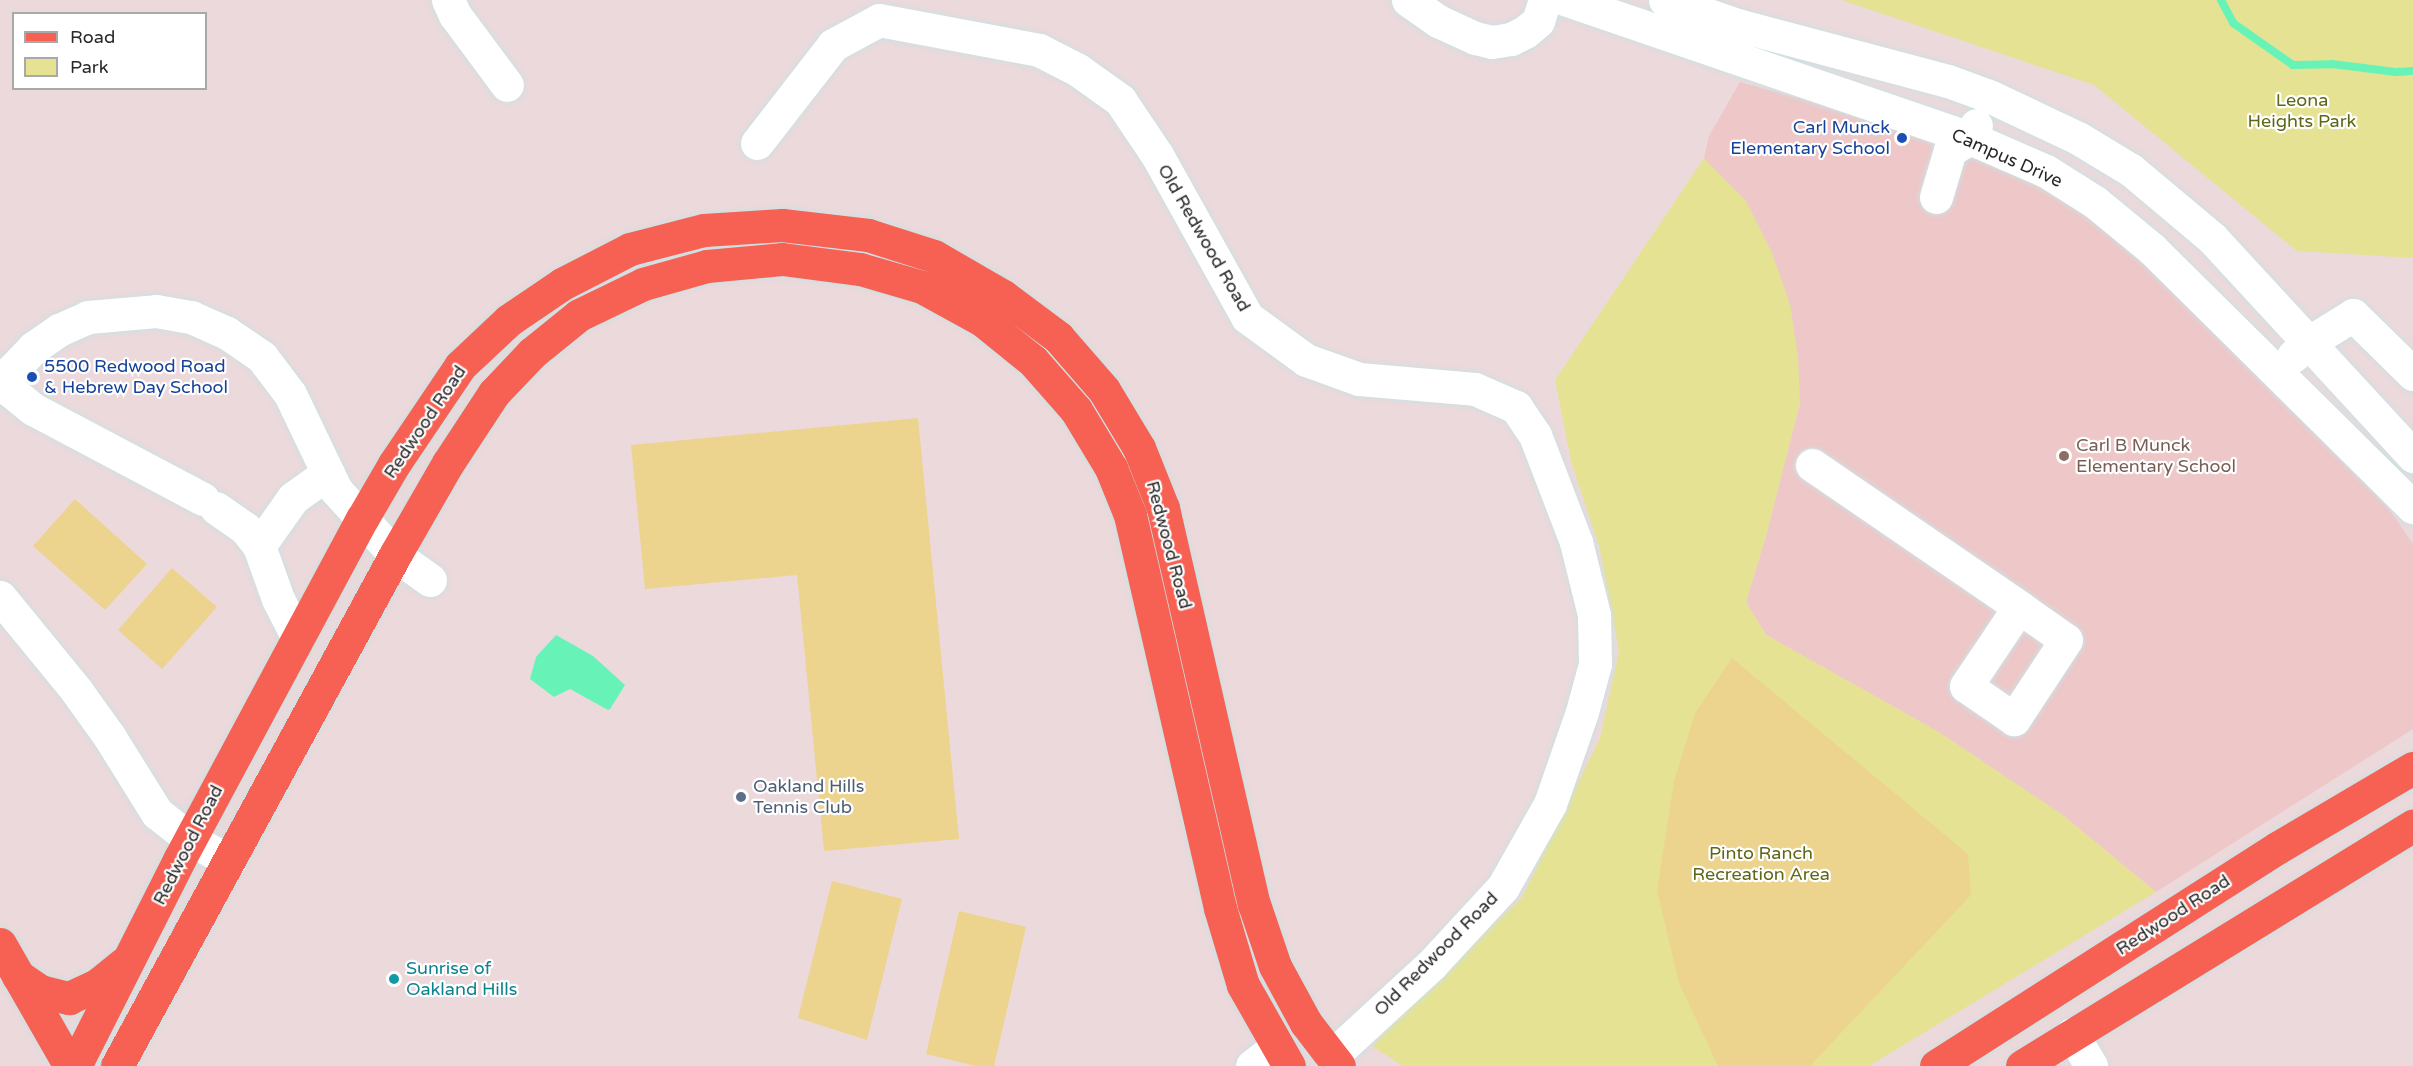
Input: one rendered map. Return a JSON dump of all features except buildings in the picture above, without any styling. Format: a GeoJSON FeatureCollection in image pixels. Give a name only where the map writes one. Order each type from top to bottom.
{"type":"FeatureCollection","features":[{"type":"Feature","properties":{"kind":"main road","name":"Redwood Road"},"geometry":{"type":"LineString","coordinates":[[73,1066],[190,839],[362,519],[394,464],[460,366],[518,314],[562,284],[630,249],[704,230],[782,225],[868,235],[934,256],[1003,296],[1058,337],[1104,390],[1139,448],[1166,519],[1254,904],[1275,966],[1306,1023],[1335,1061]]}},
{"type":"Feature","properties":{"kind":"main road","name":"Redwood Road"},"geometry":{"type":"LineString","coordinates":[[117,1066],[395,555],[448,463],[494,393],[532,353],[579,315],[643,284],[707,266],[782,259],[860,268],[921,288],[982,320],[1033,361],[1076,410],[1111,468],[1126,505],[1220,908],[1243,985],[1272,1060]]}},
{"type":"Feature","properties":{"kind":"main road","name":"Redwood Road"},"geometry":{"type":"LineString","coordinates":[[1935,1066],[2277,848],[2413,768]]}},
{"type":"Feature","properties":{"kind":"main road"},"geometry":{"type":"LineString","coordinates":[[2022,1066],[2413,825]]}},
{"type":"Feature","properties":{"kind":"main road"},"geometry":{"type":"LineString","coordinates":[[0,944],[73,1066]]}},
{"type":"Feature","properties":{"kind":"main road"},"geometry":{"type":"LineString","coordinates":[[18,976],[40,991],[69,998],[97,985],[128,960]]}},
{"type":"Feature","properties":{"kind":"street"},"geometry":{"type":"LineString","coordinates":[[448,0],[455,15],[507,86]]}},
{"type":"Feature","properties":{"kind":"street"},"geometry":{"type":"LineString","coordinates":[[1408,0],[1438,21],[1475,38],[1492,42],[1511,39],[1525,32],[1538,21],[1545,0]]}},
{"type":"Feature","properties":{"kind":"street","name":"Campus Drive"},"geometry":{"type":"LineString","coordinates":[[1567,0],[1970,138],[2046,171],[2095,202],[2152,249],[2277,370],[2413,507]]}},
{"type":"Feature","properties":{"kind":"street"},"geometry":{"type":"LineString","coordinates":[[1665,0],[1737,26],[1948,81],[1989,96],[2078,138],[2131,170],[2212,238],[2413,456]]}},
{"type":"Feature","properties":{"kind":"street","name":"Old Redwood Road"},"geometry":{"type":"LineString","coordinates":[[757,143],[833,45],[879,20],[1039,50],[1078,70],[1120,100],[1157,155],[1247,317],[1306,360],[1359,379],[1475,389],[1516,407],[1535,435],[1576,542],[1594,615],[1595,664],[1582,712],[1550,804],[1503,887],[1432,964],[1335,1061]]}},
{"type":"Feature","properties":{"kind":"street"},"geometry":{"type":"LineString","coordinates":[[1936,197],[1950,150],[1970,138],[1989,96]]}},
{"type":"Feature","properties":{"kind":"street"},"geometry":{"type":"LineString","coordinates":[[298,638],[278,599],[260,546],[245,528],[209,504],[33,409],[1,386],[33,348],[59,330],[88,317],[156,311],[191,317],[227,333],[262,357],[290,394],[336,490],[395,555],[430,580]]}},
{"type":"Feature","properties":{"kind":"street"},"geometry":{"type":"LineString","coordinates":[[2277,370],[2308,343],[2353,315],[2413,374]]}},
{"type":"Feature","properties":{"kind":"street"},"geometry":{"type":"LineString","coordinates":[[1812,465],[2019,607]]}},
{"type":"Feature","properties":{"kind":"street"},"geometry":{"type":"LineString","coordinates":[[260,546],[293,498],[328,473]]}},
{"type":"Feature","properties":{"kind":"street"},"geometry":{"type":"LineString","coordinates":[[0,597],[76,690],[109,736],[157,813],[190,839],[229,861]]}},
{"type":"Feature","properties":{"kind":"street"},"geometry":{"type":"LineString","coordinates":[[2072,1034],[2091,1066]]}},
{"type":"Feature","properties":{"kind":"shaded area","name":"Carl B Munck Elementary School"},"geometry":{"type":"Polygon","coordinates":[[[1740,82],[1932,135],[2069,194],[2187,282],[2389,509],[2413,544],[2413,729],[2156,892],[2060,813],[1937,731],[1766,635],[1746,602],[1766,536],[1800,403],[1704,158],[1709,136],[1740,82]]]}},
{"type":"Feature","properties":{"kind":"shaded area"},"geometry":{"type":"Polygon","coordinates":[[[556,635],[593,656],[625,685],[610,709],[570,689],[554,697],[530,679],[536,657],[556,635]]]}},
{"type":"Feature","properties":{"kind":"green space","name":"Leona Heights Park"},"geometry":{"type":"Polygon","coordinates":[[[1841,0],[2413,0],[2413,258],[2297,251],[2094,85],[1841,0]]]}},
{"type":"Feature","properties":{"kind":"green space","name":"Pinto Ranch Recreation Area"},"geometry":{"type":"Polygon","coordinates":[[[1704,158],[1746,201],[1772,253],[1790,304],[1798,357],[1800,403],[1766,536],[1746,602],[1766,635],[1937,731],[2060,813],[2156,892],[1869,1066],[1403,1066],[1372,1046],[1522,897],[1600,738],[1619,651],[1599,546],[1571,461],[1555,380],[1704,158]]]}},
{"type":"Feature","properties":{"kind":"green space"},"geometry":{"type":"Polygon","coordinates":[[[918,418],[959,839],[824,851],[797,575],[645,589],[631,445],[918,418]]]}},
{"type":"Feature","properties":{"kind":"green space"},"geometry":{"type":"Polygon","coordinates":[[[75,499],[147,564],[105,610],[33,546],[75,499]]]}},
{"type":"Feature","properties":{"kind":"green space"},"geometry":{"type":"Polygon","coordinates":[[[172,568],[217,607],[162,669],[118,630],[172,568]]]}},
{"type":"Feature","properties":{"kind":"green space"},"geometry":{"type":"Polygon","coordinates":[[[1732,658],[1968,854],[1971,895],[1810,1066],[1718,1066],[1679,983],[1657,891],[1674,781],[1695,713],[1732,658]]]}},
{"type":"Feature","properties":{"kind":"green space"},"geometry":{"type":"Polygon","coordinates":[[[832,881],[902,899],[867,1040],[798,1018],[832,881]]]}},
{"type":"Feature","properties":{"kind":"green space"},"geometry":{"type":"Polygon","coordinates":[[[959,911],[1026,927],[994,1066],[976,1066],[926,1054],[959,911]]]}},
{"type":"Feature","properties":{"kind":"waterway"},"geometry":{"type":"LineString","coordinates":[[2221,0],[2233,23],[2293,65],[2332,64],[2396,72],[2413,71]]}},
{"type":"Feature","properties":{"kind":"place","name":"Carl Munck Elementary School"},"geometry":{"type":"Point","coordinates":[1902,138]}},
{"type":"Feature","properties":{"kind":"place","name":"5500 Redwood Road & Hebrew Day School"},"geometry":{"type":"Point","coordinates":[32,377]}},
{"type":"Feature","properties":{"kind":"place","name":"Carl B Munck Elementary School"},"geometry":{"type":"Point","coordinates":[2064,456]}},
{"type":"Feature","properties":{"kind":"place","name":"Oakland Hills Tennis Club"},"geometry":{"type":"Point","coordinates":[741,797]}},
{"type":"Feature","properties":{"kind":"place","name":"Sunrise of Oakland Hills"},"geometry":{"type":"Point","coordinates":[394,979]}}]}
